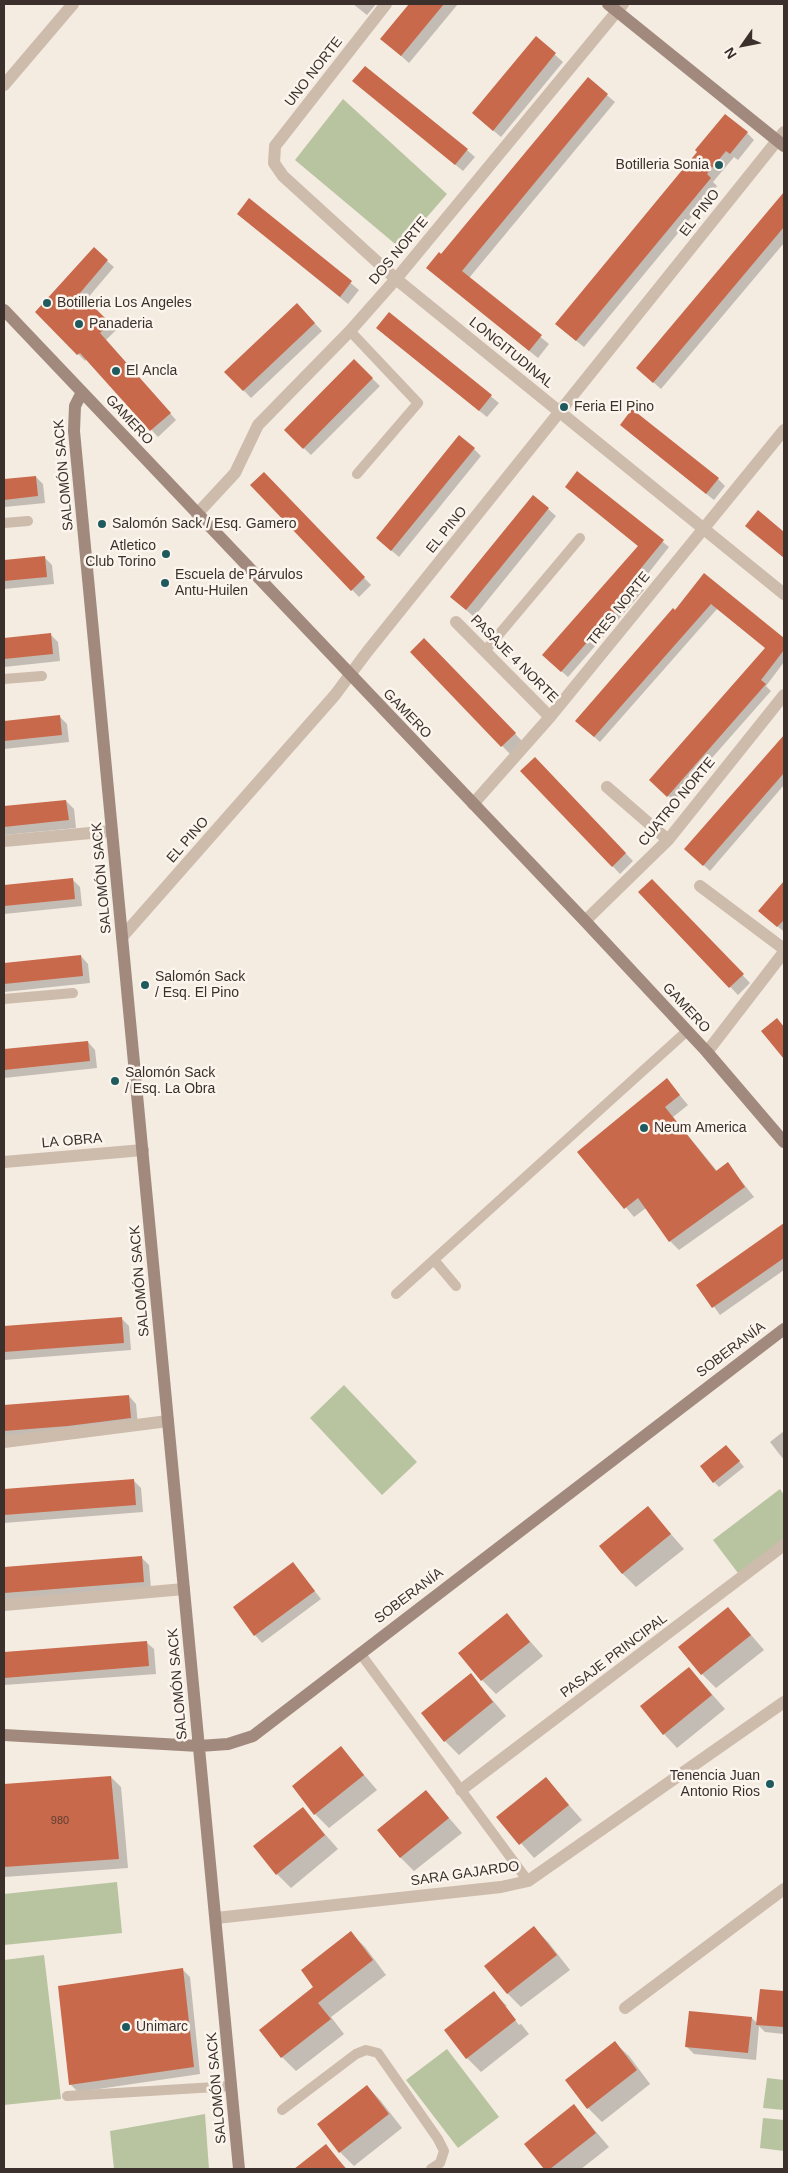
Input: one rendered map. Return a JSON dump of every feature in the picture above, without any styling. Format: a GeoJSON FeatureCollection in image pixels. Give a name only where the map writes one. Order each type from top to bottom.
{"type":"FeatureCollection","features":[{"type":"Feature","properties":{"kind":"street"},"geometry":{"type":"LineString","coordinates":[[4,85],[73,4]]}},
{"type":"Feature","properties":{"kind":"street","name":"UNO NORTE"},"geometry":{"type":"LineString","coordinates":[[274,162],[275,146],[386,4]]}},
{"type":"Feature","properties":{"kind":"street"},"geometry":{"type":"LineString","coordinates":[[617,6],[782,139]]}},
{"type":"Feature","properties":{"kind":"street","name":"DOS NORTE"},"geometry":{"type":"LineString","coordinates":[[197,514],[235,473],[258,425],[350,331],[396,279],[617,6]]}},
{"type":"Feature","properties":{"kind":"street","name":"EL PINO"},"geometry":{"type":"LineString","coordinates":[[122,937],[350,676],[367,652],[782,139]]}},
{"type":"Feature","properties":{"kind":"street","name":"LONGITUDINAL"},"geometry":{"type":"LineString","coordinates":[[274,162],[283,176],[396,279],[784,594]]}},
{"type":"Feature","properties":{"kind":"street","name":"GAMERO"},"geometry":{"type":"LineString","coordinates":[[5,313],[585,921],[706,1052],[784,1142]]}},
{"type":"Feature","properties":{"kind":"street","name":"SALOMÓN SACK"},"geometry":{"type":"LineString","coordinates":[[82,392],[75,406],[74,431],[239,2169]]}},
{"type":"Feature","properties":{"kind":"street","name":"TRES NORTE"},"geometry":{"type":"LineString","coordinates":[[473,804],[550,717],[784,430]]}},
{"type":"Feature","properties":{"kind":"street","name":"PASAJE 4 NORTE"},"geometry":{"type":"LineString","coordinates":[[456,622],[550,717]]}},
{"type":"Feature","properties":{"kind":"street","name":"CUATRO NORTE"},"geometry":{"type":"LineString","coordinates":[[585,921],[668,840],[784,695]]}},
{"type":"Feature","properties":{"kind":"street"},"geometry":{"type":"LineString","coordinates":[[607,787],[668,840]]}},
{"type":"Feature","properties":{"kind":"street"},"geometry":{"type":"LineString","coordinates":[[4,842],[112,831]]}},
{"type":"Feature","properties":{"kind":"street"},"geometry":{"type":"LineString","coordinates":[[700,886],[784,951],[706,1052]]}},
{"type":"Feature","properties":{"kind":"street","name":"LA OBRA"},"geometry":{"type":"LineString","coordinates":[[4,1162],[143,1150]]}},
{"type":"Feature","properties":{"kind":"street","name":"SOBERANÍA"},"geometry":{"type":"LineString","coordinates":[[4,1735],[199,1746],[228,1744],[253,1736],[784,1328]]}},
{"type":"Feature","properties":{"kind":"street"},"geometry":{"type":"LineString","coordinates":[[4,1442],[168,1421]]}},
{"type":"Feature","properties":{"kind":"street","name":"PASAJE PRINCIPAL"},"geometry":{"type":"LineString","coordinates":[[461,1790],[784,1546]]}},
{"type":"Feature","properties":{"kind":"street"},"geometry":{"type":"LineString","coordinates":[[4,1605],[184,1589]]}},
{"type":"Feature","properties":{"kind":"street","name":"SARA GAJARDO"},"geometry":{"type":"LineString","coordinates":[[216,1918],[501,1887],[528,1881],[784,1702]]}},
{"type":"Feature","properties":{"kind":"street"},"geometry":{"type":"LineString","coordinates":[[625,2008],[784,1889]]}},
{"type":"Feature","properties":{"kind":"lane"},"geometry":{"type":"LineString","coordinates":[[350,331],[418,404],[357,474]]}},
{"type":"Feature","properties":{"kind":"lane"},"geometry":{"type":"LineString","coordinates":[[4,524],[28,521]]}},
{"type":"Feature","properties":{"kind":"lane"},"geometry":{"type":"LineString","coordinates":[[485,651],[580,538]]}},
{"type":"Feature","properties":{"kind":"lane"},"geometry":{"type":"LineString","coordinates":[[4,679],[42,676]]}},
{"type":"Feature","properties":{"kind":"lane"},"geometry":{"type":"LineString","coordinates":[[4,999],[73,993]]}},
{"type":"Feature","properties":{"kind":"lane"},"geometry":{"type":"LineString","coordinates":[[396,1294],[687,1031]]}},
{"type":"Feature","properties":{"kind":"lane"},"geometry":{"type":"LineString","coordinates":[[434,1260],[456,1286]]}},
{"type":"Feature","properties":{"kind":"lane"},"geometry":{"type":"LineString","coordinates":[[360,1653],[528,1881]]}},
{"type":"Feature","properties":{"kind":"lane"},"geometry":{"type":"LineString","coordinates":[[282,2110],[356,2054],[366,2050],[378,2053],[438,2138],[444,2151],[440,2163],[431,2169]]}},
{"type":"Feature","properties":{"kind":"lane"},"geometry":{"type":"LineString","coordinates":[[67,2096],[232,2086]]}},
{"type":"Feature","properties":{"kind":"green space"},"geometry":{"type":"Polygon","coordinates":[[[343,99],[447,194],[400,248],[295,160],[343,99]]]}},
{"type":"Feature","properties":{"kind":"green space"},"geometry":{"type":"Polygon","coordinates":[[[344,1385],[417,1462],[382,1495],[310,1418],[344,1385]]]}},
{"type":"Feature","properties":{"kind":"green space"},"geometry":{"type":"Polygon","coordinates":[[[780,1489],[784,1495],[784,1545],[741,1577],[713,1540],[780,1489]]]}},
{"type":"Feature","properties":{"kind":"green space"},"geometry":{"type":"Polygon","coordinates":[[[117,1882],[122,1933],[4,1945],[4,1894],[117,1882]]]}},
{"type":"Feature","properties":{"kind":"green space"},"geometry":{"type":"Polygon","coordinates":[[[44,1955],[61,2099],[4,2105],[4,1960],[44,1955]]]}},
{"type":"Feature","properties":{"kind":"green space"},"geometry":{"type":"Polygon","coordinates":[[[447,2049],[499,2117],[458,2148],[406,2080],[447,2049]]]}},
{"type":"Feature","properties":{"kind":"green space"},"geometry":{"type":"Polygon","coordinates":[[[767,2078],[784,2080],[784,2110],[763,2108],[767,2078]]]}},
{"type":"Feature","properties":{"kind":"green space"},"geometry":{"type":"Polygon","coordinates":[[[205,2114],[209,2169],[114,2169],[110,2131],[205,2114]]]}},
{"type":"Feature","properties":{"kind":"green space"},"geometry":{"type":"Polygon","coordinates":[[[763,2118],[784,2120],[784,2151],[760,2148],[763,2118]]]}},
{"type":"Feature","properties":{"kind":"building"},"geometry":{"type":"Polygon","coordinates":[[[409,4],[444,4],[401,56],[380,39],[409,4]]]}},
{"type":"Feature","properties":{"kind":"building"},"geometry":{"type":"Polygon","coordinates":[[[536,36],[556,53],[493,131],[472,113],[536,36]]]}},
{"type":"Feature","properties":{"kind":"building"},"geometry":{"type":"Polygon","coordinates":[[[365,66],[468,149],[455,165],[352,81],[365,66]]]}},
{"type":"Feature","properties":{"kind":"building"},"geometry":{"type":"Polygon","coordinates":[[[588,77],[608,94],[462,271],[542,335],[529,351],[426,268],[439,252],[441,254],[588,77]]]}},
{"type":"Feature","properties":{"kind":"building"},"geometry":{"type":"Polygon","coordinates":[[[725,114],[748,132],[730,154],[726,151],[707,174],[711,178],[576,341],[555,324],[697,152],[695,150],[725,114]]]}},
{"type":"Feature","properties":{"kind":"building"},"geometry":{"type":"Polygon","coordinates":[[[784,192],[784,227],[653,383],[636,368],[784,192]]]}},
{"type":"Feature","properties":{"kind":"building"},"geometry":{"type":"Polygon","coordinates":[[[249,198],[352,281],[340,297],[237,214],[249,198]]]}},
{"type":"Feature","properties":{"kind":"building"},"geometry":{"type":"Polygon","coordinates":[[[94,247],[108,260],[80,293],[110,323],[100,333],[171,413],[150,431],[80,353],[77,355],[35,312],[94,247]]]}},
{"type":"Feature","properties":{"kind":"building"},"geometry":{"type":"Polygon","coordinates":[[[297,303],[315,323],[243,391],[224,372],[297,303]]]}},
{"type":"Feature","properties":{"kind":"building"},"geometry":{"type":"Polygon","coordinates":[[[389,312],[492,395],[479,411],[376,328],[389,312]]]}},
{"type":"Feature","properties":{"kind":"building"},"geometry":{"type":"Polygon","coordinates":[[[354,359],[373,378],[303,449],[284,430],[354,359]]]}},
{"type":"Feature","properties":{"kind":"building"},"geometry":{"type":"Polygon","coordinates":[[[632,409],[719,478],[706,494],[620,425],[632,409]]]}},
{"type":"Feature","properties":{"kind":"building"},"geometry":{"type":"Polygon","coordinates":[[[459,435],[475,448],[391,551],[376,538],[459,435]]]}},
{"type":"Feature","properties":{"kind":"building"},"geometry":{"type":"Polygon","coordinates":[[[577,471],[664,540],[633,578],[639,583],[561,672],[542,655],[638,546],[565,487],[577,471]]]}},
{"type":"Feature","properties":{"kind":"building"},"geometry":{"type":"Polygon","coordinates":[[[264,472],[365,577],[351,591],[250,485],[264,472]]]}},
{"type":"Feature","properties":{"kind":"building"},"geometry":{"type":"Polygon","coordinates":[[[36,476],[38,496],[4,500],[4,479],[36,476]]]}},
{"type":"Feature","properties":{"kind":"building"},"geometry":{"type":"Polygon","coordinates":[[[533,495],[549,508],[466,610],[450,597],[533,495]]]}},
{"type":"Feature","properties":{"kind":"building"},"geometry":{"type":"Polygon","coordinates":[[[758,510],[784,532],[784,558],[745,526],[758,510]]]}},
{"type":"Feature","properties":{"kind":"building"},"geometry":{"type":"Polygon","coordinates":[[[45,556],[47,577],[4,581],[4,560],[45,556]]]}},
{"type":"Feature","properties":{"kind":"building"},"geometry":{"type":"Polygon","coordinates":[[[704,573],[784,638],[784,650],[761,680],[766,684],[667,797],[649,780],[765,648],[711,604],[594,737],[575,721],[673,608],[675,610],[704,573]]]}},
{"type":"Feature","properties":{"kind":"building"},"geometry":{"type":"Polygon","coordinates":[[[51,633],[53,654],[4,659],[4,638],[51,633]]]}},
{"type":"Feature","properties":{"kind":"building"},"geometry":{"type":"Polygon","coordinates":[[[424,638],[516,733],[501,747],[410,652],[424,638]]]}},
{"type":"Feature","properties":{"kind":"building"},"geometry":{"type":"Polygon","coordinates":[[[60,715],[62,735],[4,741],[4,721],[60,715]]]}},
{"type":"Feature","properties":{"kind":"building"},"geometry":{"type":"Polygon","coordinates":[[[784,735],[784,773],[703,866],[684,849],[784,735]]]}},
{"type":"Feature","properties":{"kind":"building"},"geometry":{"type":"Polygon","coordinates":[[[535,757],[626,853],[612,867],[520,771],[535,757]]]}},
{"type":"Feature","properties":{"kind":"building"},"geometry":{"type":"Polygon","coordinates":[[[66,800],[69,820],[4,827],[4,806],[66,800]]]}},
{"type":"Feature","properties":{"kind":"building"},"geometry":{"type":"Polygon","coordinates":[[[73,878],[75,899],[4,906],[4,885],[73,878]]]}},
{"type":"Feature","properties":{"kind":"building"},"geometry":{"type":"Polygon","coordinates":[[[652,879],[744,974],[729,988],[638,892],[652,879]]]}},
{"type":"Feature","properties":{"kind":"building"},"geometry":{"type":"Polygon","coordinates":[[[784,881],[784,920],[777,927],[758,911],[784,881]]]}},
{"type":"Feature","properties":{"kind":"building"},"geometry":{"type":"Polygon","coordinates":[[[81,955],[83,976],[4,984],[4,963],[81,955]]]}},
{"type":"Feature","properties":{"kind":"building"},"geometry":{"type":"Polygon","coordinates":[[[777,1018],[784,1027],[784,1059],[761,1031],[777,1018]]]}},
{"type":"Feature","properties":{"kind":"building"},"geometry":{"type":"Polygon","coordinates":[[[88,1041],[90,1061],[4,1070],[4,1049],[88,1041]]]}},
{"type":"Feature","properties":{"kind":"building","name":"Neum America"},"geometry":{"type":"Polygon","coordinates":[[[667,1078],[680,1095],[665,1107],[716,1171],[728,1162],[745,1187],[669,1242],[638,1198],[624,1209],[577,1152],[667,1078]]]}},
{"type":"Feature","properties":{"kind":"building"},"geometry":{"type":"Polygon","coordinates":[[[784,1223],[784,1258],[712,1308],[696,1285],[784,1223]]]}},
{"type":"Feature","properties":{"kind":"building"},"geometry":{"type":"Polygon","coordinates":[[[122,1317],[124,1343],[4,1352],[4,1326],[122,1317]]]}},
{"type":"Feature","properties":{"kind":"building"},"geometry":{"type":"Polygon","coordinates":[[[129,1395],[131,1418],[68,1426],[4,1431],[4,1405],[129,1395]]]}},
{"type":"Feature","properties":{"kind":"building"},"geometry":{"type":"Polygon","coordinates":[[[726,1445],[740,1461],[713,1483],[700,1466],[726,1445]]]}},
{"type":"Feature","properties":{"kind":"building"},"geometry":{"type":"Polygon","coordinates":[[[134,1479],[136,1505],[4,1515],[4,1489],[134,1479]]]}},
{"type":"Feature","properties":{"kind":"building"},"geometry":{"type":"Polygon","coordinates":[[[648,1506],[671,1534],[622,1574],[599,1546],[648,1506]]]}},
{"type":"Feature","properties":{"kind":"building"},"geometry":{"type":"Polygon","coordinates":[[[142,1556],[144,1582],[4,1593],[4,1567],[142,1556]]]}},
{"type":"Feature","properties":{"kind":"building"},"geometry":{"type":"Polygon","coordinates":[[[293,1562],[315,1591],[254,1636],[233,1607],[293,1562]]]}},
{"type":"Feature","properties":{"kind":"building"},"geometry":{"type":"Polygon","coordinates":[[[728,1607],[751,1635],[701,1675],[678,1647],[728,1607]]]}},
{"type":"Feature","properties":{"kind":"building"},"geometry":{"type":"Polygon","coordinates":[[[507,1613],[530,1642],[481,1681],[458,1653],[507,1613]]]}},
{"type":"Feature","properties":{"kind":"building"},"geometry":{"type":"Polygon","coordinates":[[[147,1641],[149,1666],[4,1678],[4,1652],[147,1641]]]}},
{"type":"Feature","properties":{"kind":"building"},"geometry":{"type":"Polygon","coordinates":[[[689,1667],[712,1695],[663,1735],[640,1706],[689,1667]]]}},
{"type":"Feature","properties":{"kind":"building"},"geometry":{"type":"Polygon","coordinates":[[[471,1673],[493,1702],[444,1742],[421,1713],[471,1673]]]}},
{"type":"Feature","properties":{"kind":"building"},"geometry":{"type":"Polygon","coordinates":[[[341,1746],[364,1775],[314,1815],[292,1786],[341,1746]]]}},
{"type":"Feature","properties":{"kind":"building"},"geometry":{"type":"Polygon","coordinates":[[[111,1776],[119,1859],[4,1867],[4,1784],[111,1776]]]}},
{"type":"Feature","properties":{"kind":"building"},"geometry":{"type":"Polygon","coordinates":[[[546,1777],[569,1805],[519,1845],[496,1817],[546,1777]]]}},
{"type":"Feature","properties":{"kind":"building"},"geometry":{"type":"Polygon","coordinates":[[[426,1790],[449,1818],[400,1858],[377,1830],[426,1790]]]}},
{"type":"Feature","properties":{"kind":"building"},"geometry":{"type":"Polygon","coordinates":[[[303,1807],[325,1835],[276,1875],[253,1846],[303,1807]]]}},
{"type":"Feature","properties":{"kind":"building"},"geometry":{"type":"Polygon","coordinates":[[[534,1926],[557,1955],[507,1994],[484,1966],[534,1926]]]}},
{"type":"Feature","properties":{"kind":"building"},"geometry":{"type":"Polygon","coordinates":[[[351,1931],[373,1960],[318,2003],[331,2019],[281,2058],[259,2030],[313,1987],[301,1970],[351,1931]]]}},
{"type":"Feature","properties":{"kind":"building","name":"Unimarc"},"geometry":{"type":"Polygon","coordinates":[[[183,1968],[194,2067],[69,2085],[58,1986],[183,1968]]]}},
{"type":"Feature","properties":{"kind":"building"},"geometry":{"type":"Polygon","coordinates":[[[760,1989],[784,1991],[784,2027],[756,2025],[760,1989]]]}},
{"type":"Feature","properties":{"kind":"building"},"geometry":{"type":"Polygon","coordinates":[[[494,1991],[516,2020],[466,2059],[444,2030],[494,1991]]]}},
{"type":"Feature","properties":{"kind":"building"},"geometry":{"type":"Polygon","coordinates":[[[689,2011],[752,2017],[748,2053],[685,2047],[689,2011]]]}},
{"type":"Feature","properties":{"kind":"building"},"geometry":{"type":"Polygon","coordinates":[[[615,2041],[637,2070],[587,2109],[565,2080],[615,2041]]]}},
{"type":"Feature","properties":{"kind":"building"},"geometry":{"type":"Polygon","coordinates":[[[367,2085],[389,2114],[339,2153],[317,2124],[367,2085]]]}},
{"type":"Feature","properties":{"kind":"building"},"geometry":{"type":"Polygon","coordinates":[[[574,2104],[596,2133],[550,2169],[544,2169],[524,2144],[574,2104]]]}},
{"type":"Feature","properties":{"kind":"building"},"geometry":{"type":"Polygon","coordinates":[[[326,2144],[346,2169],[294,2169],[326,2144]]]}},
{"type":"Feature","properties":{"kind":"place","name":"Botilleria Sonia"},"geometry":{"type":"Point","coordinates":[719,165]}},
{"type":"Feature","properties":{"kind":"place","name":"Botilleria Los Angeles"},"geometry":{"type":"Point","coordinates":[47,303]}},
{"type":"Feature","properties":{"kind":"place","name":"Panaderia"},"geometry":{"type":"Point","coordinates":[79,324]}},
{"type":"Feature","properties":{"kind":"place","name":"El Ancla"},"geometry":{"type":"Point","coordinates":[116,371]}},
{"type":"Feature","properties":{"kind":"place","name":"Feria El Pino"},"geometry":{"type":"Point","coordinates":[564,407]}},
{"type":"Feature","properties":{"kind":"place","name":"Salomón Sack / Esq. Gamero"},"geometry":{"type":"Point","coordinates":[102,524]}},
{"type":"Feature","properties":{"kind":"place","name":"Atletico Club Torino"},"geometry":{"type":"Point","coordinates":[166,554]}},
{"type":"Feature","properties":{"kind":"place","name":"Escuela de Párvulos Antu-Huilen"},"geometry":{"type":"Point","coordinates":[165,583]}},
{"type":"Feature","properties":{"kind":"place","name":"Salomón Sack / Esq. El Pino"},"geometry":{"type":"Point","coordinates":[145,985]}},
{"type":"Feature","properties":{"kind":"place","name":"Salomón Sack / Esq. La Obra"},"geometry":{"type":"Point","coordinates":[115,1081]}},
{"type":"Feature","properties":{"kind":"place","name":"Neum America"},"geometry":{"type":"Point","coordinates":[644,1128]}},
{"type":"Feature","properties":{"kind":"place","name":"Tenencia Juan Antonio Rios"},"geometry":{"type":"Point","coordinates":[770,1784]}},
{"type":"Feature","properties":{"kind":"place","name":"Unimarc"},"geometry":{"type":"Point","coordinates":[126,2027]}}]}
